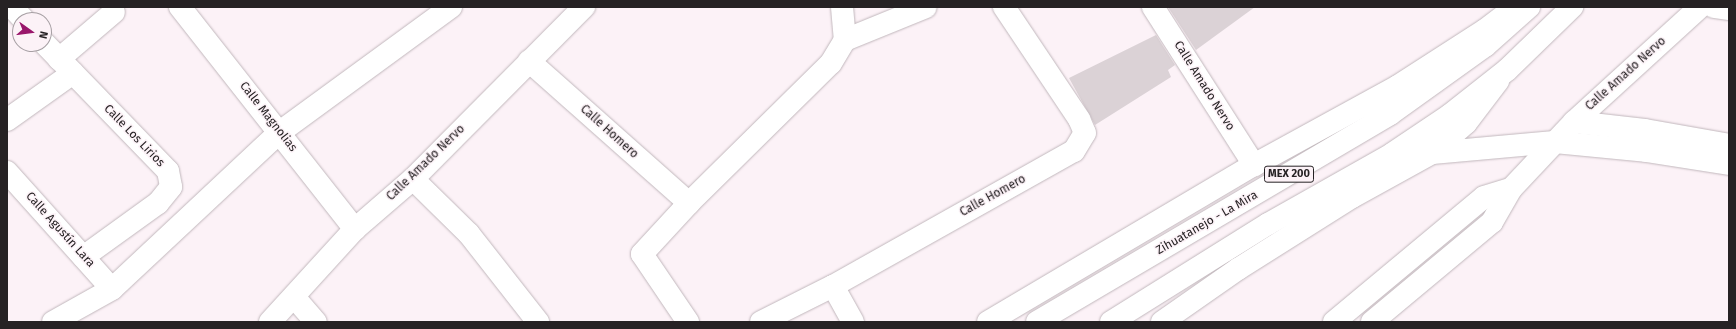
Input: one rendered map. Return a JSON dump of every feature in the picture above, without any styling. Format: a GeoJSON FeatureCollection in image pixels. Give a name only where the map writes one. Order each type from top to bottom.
{"type":"FeatureCollection","features":[{"type":"Feature","properties":{"kind":"main road","name":"Calle Magnolias"},"geometry":{"type":"LineString","coordinates":[[180,7],[280,132],[354,229]]}},
{"type":"Feature","properties":{"kind":"main road"},"geometry":{"type":"LineString","coordinates":[[53,322],[112,289],[280,132],[451,7]]}},
{"type":"Feature","properties":{"kind":"main road","name":"Calle Amado Nervo"},"geometry":{"type":"LineString","coordinates":[[270,322],[354,229],[413,179],[584,7]]}},
{"type":"Feature","properties":{"kind":"main road"},"geometry":{"type":"LineString","coordinates":[[842,7],[845,40]]}},
{"type":"Feature","properties":{"kind":"main road"},"geometry":{"type":"LineString","coordinates":[[688,322],[642,254],[690,203],[831,63],[845,40],[926,7]]}},
{"type":"Feature","properties":{"kind":"main road","name":"Calle Homero"},"geometry":{"type":"LineString","coordinates":[[761,322],[833,286],[1074,151],[1085,133],[1079,119],[1004,7]]}},
{"type":"Feature","properties":{"kind":"main road","name":"Calle Amado Nervo"},"geometry":{"type":"LineString","coordinates":[[1153,7],[1254,166]]}},
{"type":"Feature","properties":{"kind":"main road"},"geometry":{"type":"LineString","coordinates":[[988,322],[1254,166],[1398,86],[1485,30],[1516,7]]}},
{"type":"Feature","properties":{"kind":"main road","name":"Zihuatanejo - La Mira"},"geometry":{"type":"LineString","coordinates":[[1037,322],[1390,114],[1485,46],[1529,7]]}},
{"type":"Feature","properties":{"kind":"main road","name":"MEX 200"},"geometry":{"type":"LineString","coordinates":[[1111,322],[1268,224],[1392,154],[1450,115],[1507,70],[1572,7]]}},
{"type":"Feature","properties":{"kind":"main road","name":"Calle Amado Nervo"},"geometry":{"type":"LineString","coordinates":[[1372,322],[1492,222],[1511,189],[1574,122],[1700,7]]}},
{"type":"Feature","properties":{"kind":"main road"},"geometry":{"type":"LineString","coordinates":[[1714,7],[1729,9]]}},
{"type":"Feature","properties":{"kind":"main road"},"geometry":{"type":"LineString","coordinates":[[7,120],[66,66],[114,12]]}},
{"type":"Feature","properties":{"kind":"main road","name":"Calle Los Lirios"},"geometry":{"type":"LineString","coordinates":[[52,51],[168,171],[171,187],[158,202],[83,257]]}},
{"type":"Feature","properties":{"kind":"main road","name":"Calle Homero"},"geometry":{"type":"LineString","coordinates":[[529,61],[690,203]]}},
{"type":"Feature","properties":{"kind":"main road"},"geometry":{"type":"LineString","coordinates":[[1162,322],[1238,269],[1352,197],[1432,153],[1466,123],[1507,70]]}},
{"type":"Feature","properties":{"kind":"main road"},"geometry":{"type":"LineString","coordinates":[[1574,122],[1646,130],[1729,145]]}},
{"type":"Feature","properties":{"kind":"main road"},"geometry":{"type":"LineString","coordinates":[[1432,153],[1555,142],[1646,151],[1729,164]]}},
{"type":"Feature","properties":{"kind":"main road","name":"Calle Agustín Lara"},"geometry":{"type":"LineString","coordinates":[[7,172],[112,289]]}},
{"type":"Feature","properties":{"kind":"main road"},"geometry":{"type":"LineString","coordinates":[[413,179],[469,234],[538,322]]}},
{"type":"Feature","properties":{"kind":"main road"},"geometry":{"type":"LineString","coordinates":[[1334,322],[1484,197],[1511,189]]}},
{"type":"Feature","properties":{"kind":"main road"},"geometry":{"type":"LineString","coordinates":[[833,286],[854,322]]}},
{"type":"Feature","properties":{"kind":"main road"},"geometry":{"type":"LineString","coordinates":[[294,297],[316,322]]}},
{"type":"Feature","properties":{"kind":"building"},"geometry":{"type":"Polygon","coordinates":[[[1168,7],[1255,7],[1196,50],[1168,7]]]}},
{"type":"Feature","properties":{"kind":"building"},"geometry":{"type":"Polygon","coordinates":[[[1156,35],[1175,65],[1168,70],[1171,77],[1095,125],[1069,78],[1156,35]]]}}]}
